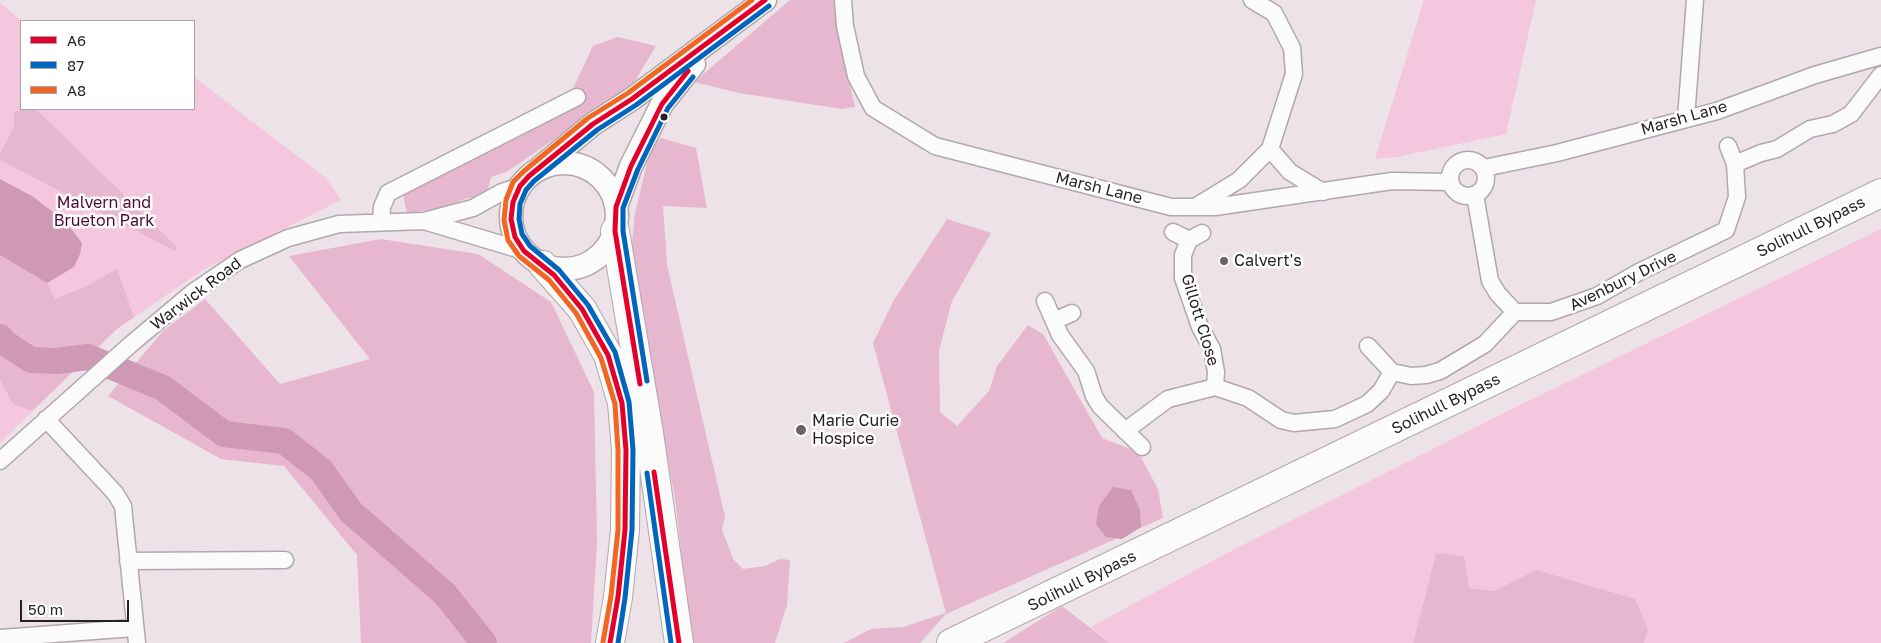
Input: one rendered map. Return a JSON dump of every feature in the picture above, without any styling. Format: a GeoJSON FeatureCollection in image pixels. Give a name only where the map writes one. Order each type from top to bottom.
{"type":"FeatureCollection","features":[{"type":"Feature","properties":{"kind":"highway","name":"Solihull Bypass"},"geometry":{"type":"LineString","coordinates":[[951,643],[1881,193]]}},
{"type":"Feature","properties":{"kind":"highway"},"geometry":{"type":"LineString","coordinates":[[616,219],[679,643]]}},
{"type":"Feature","properties":{"kind":"highway"},"geometry":{"type":"LineString","coordinates":[[534,258],[582,309],[608,355],[622,403],[626,450],[625,530],[618,597],[610,643]]}},
{"type":"Feature","properties":{"kind":"highway","name":"Solihull Bypass"},"geometry":{"type":"LineString","coordinates":[[968,643],[1012,615]]}},
{"type":"Feature","properties":{"kind":"main road"},"geometry":{"type":"LineString","coordinates":[[717,37],[662,104],[631,166],[607,247],[594,260],[578,267],[560,269],[534,258],[515,236],[511,220],[513,202],[520,186],[593,124],[717,37],[765,0]]}},
{"type":"Feature","properties":{"kind":"main road"},"geometry":{"type":"LineString","coordinates":[[540,168],[556,163],[572,163],[588,168],[606,184],[616,219]]}},
{"type":"Feature","properties":{"kind":"street","name":"Marsh Lane"},"geometry":{"type":"LineString","coordinates":[[843,0],[845,26],[856,76],[873,108],[935,146],[1171,207],[1215,207],[1392,181],[1450,182]]}},
{"type":"Feature","properties":{"kind":"street"},"geometry":{"type":"LineString","coordinates":[[1193,208],[1238,180],[1270,149],[1294,74],[1292,48],[1274,13],[1252,0]]}},
{"type":"Feature","properties":{"kind":"street"},"geometry":{"type":"LineString","coordinates":[[1686,118],[1695,0]]}},
{"type":"Feature","properties":{"kind":"street","name":"Marsh Lane"},"geometry":{"type":"LineString","coordinates":[[1484,168],[1557,153],[1717,110],[1815,74],[1881,56]]}},
{"type":"Feature","properties":{"kind":"street"},"geometry":{"type":"LineString","coordinates":[[1735,164],[1761,153],[1777,149],[1810,129],[1833,124],[1851,114],[1881,75]]}},
{"type":"Feature","properties":{"kind":"street"},"geometry":{"type":"LineString","coordinates":[[381,221],[382,207],[388,193],[577,97]]}},
{"type":"Feature","properties":{"kind":"street","name":"Avenbury Drive"},"geometry":{"type":"LineString","coordinates":[[1515,312],[1551,312],[1564,309],[1597,296],[1638,272],[1726,230],[1737,196],[1735,164],[1728,146]]}},
{"type":"Feature","properties":{"kind":"street"},"geometry":{"type":"LineString","coordinates":[[1270,149],[1290,172],[1323,192]]}},
{"type":"Feature","properties":{"kind":"street"},"geometry":{"type":"LineString","coordinates":[[1466,159],[1477,161],[1484,168],[1487,179],[1483,189],[1475,195],[1464,196],[1455,191],[1450,182],[1450,171],[1457,163],[1466,159]]}},
{"type":"Feature","properties":{"kind":"street","name":"Warwick Road"},"geometry":{"type":"LineString","coordinates":[[46,419],[194,292],[240,260],[288,238],[340,224],[381,221],[424,221],[472,208],[502,192],[520,186]]}},
{"type":"Feature","properties":{"kind":"street"},"geometry":{"type":"LineString","coordinates":[[1368,346],[1392,372],[1411,376],[1426,375],[1440,371],[1485,344],[1515,312],[1498,294],[1490,281],[1475,195]]}},
{"type":"Feature","properties":{"kind":"street","name":"Warwick Road"},"geometry":{"type":"LineString","coordinates":[[424,221],[534,258]]}},
{"type":"Feature","properties":{"kind":"street","name":"Gillott Close"},"geometry":{"type":"LineString","coordinates":[[1173,232],[1196,237],[1183,255],[1183,278],[1200,327],[1212,350],[1216,372],[1215,386]]}},
{"type":"Feature","properties":{"kind":"street"},"geometry":{"type":"LineString","coordinates":[[1045,301],[1060,335],[1086,371],[1094,396],[1142,447]]}},
{"type":"Feature","properties":{"kind":"street"},"geometry":{"type":"LineString","coordinates":[[1054,321],[1072,313]]}},
{"type":"Feature","properties":{"kind":"street"},"geometry":{"type":"LineString","coordinates":[[1125,431],[1168,399],[1215,386],[1248,398],[1280,420],[1294,423],[1336,419],[1367,404],[1381,391],[1392,372]]}},
{"type":"Feature","properties":{"kind":"street"},"geometry":{"type":"LineString","coordinates":[[0,461],[46,419],[115,493],[123,506],[136,636],[0,638]]}},
{"type":"Feature","properties":{"kind":"street"},"geometry":{"type":"LineString","coordinates":[[128,561],[281,558],[285,560]]}},
{"type":"Feature","properties":{"kind":"green space"},"geometry":{"type":"Polygon","coordinates":[[[790,0],[834,0],[835,18],[855,107],[842,109],[739,93],[694,82],[790,0]]]}},
{"type":"Feature","properties":{"kind":"green space"},"geometry":{"type":"Polygon","coordinates":[[[1424,0],[1536,0],[1506,134],[1397,157],[1375,159],[1424,0]]]}},
{"type":"Feature","properties":{"kind":"green space","name":"Malvern and Brueton Park"},"geometry":{"type":"Polygon","coordinates":[[[0,3],[21,20],[20,110],[195,110],[195,78],[326,178],[341,200],[203,270],[117,329],[0,443],[0,3]]]}},
{"type":"Feature","properties":{"kind":"green space"},"geometry":{"type":"Polygon","coordinates":[[[618,37],[656,46],[632,86],[508,171],[491,177],[486,198],[467,198],[447,206],[407,214],[402,189],[526,134],[571,93],[593,46],[618,37]]]}},
{"type":"Feature","properties":{"kind":"green space"},"geometry":{"type":"Polygon","coordinates":[[[37,110],[177,247],[175,251],[0,160],[0,153],[14,127],[14,112],[37,110]]]}},
{"type":"Feature","properties":{"kind":"green space"},"geometry":{"type":"Polygon","coordinates":[[[661,138],[696,148],[707,208],[663,206],[667,265],[725,517],[722,530],[733,559],[743,569],[765,566],[780,559],[790,560],[787,605],[775,643],[692,643],[675,499],[630,262],[635,214],[651,145],[661,138]]]}},
{"type":"Feature","properties":{"kind":"green space"},"geometry":{"type":"Polygon","coordinates":[[[947,219],[991,233],[952,301],[939,350],[940,412],[957,426],[989,391],[997,366],[1028,325],[1043,334],[1102,438],[1138,452],[1158,489],[1163,518],[946,614],[920,643],[844,643],[871,629],[903,627],[946,613],[873,343],[894,300],[947,219]]]}},
{"type":"Feature","properties":{"kind":"green space"},"geometry":{"type":"Polygon","coordinates":[[[1881,229],[1881,643],[1644,643],[1648,630],[1536,570],[1494,591],[1468,588],[1436,553],[1413,643],[1110,643],[1091,627],[1227,553],[1514,408],[1881,229]]]}},
{"type":"Feature","properties":{"kind":"green space"},"geometry":{"type":"Polygon","coordinates":[[[381,239],[478,254],[551,302],[594,392],[597,542],[591,643],[361,643],[357,555],[284,466],[221,459],[108,396],[163,331],[205,299],[280,384],[370,359],[289,256],[381,239]]]}},
{"type":"Feature","properties":{"kind":"green space"},"geometry":{"type":"Polygon","coordinates":[[[0,255],[47,283],[55,299],[87,286],[117,269],[134,317],[117,329],[32,411],[13,404],[0,380],[0,255]]]}},
{"type":"Feature","properties":{"kind":"green space"},"geometry":{"type":"Polygon","coordinates":[[[1436,553],[1464,556],[1469,588],[1494,591],[1536,570],[1635,599],[1648,630],[1644,643],[1413,643],[1436,553]]]}},
{"type":"Feature","properties":{"kind":"green space"},"geometry":{"type":"Polygon","coordinates":[[[1062,606],[1110,643],[1003,643],[1062,606]]]}},
{"type":"Feature","properties":{"kind":"shaded area"},"geometry":{"type":"Polygon","coordinates":[[[0,179],[32,196],[66,222],[82,243],[80,254],[74,267],[47,283],[0,255],[0,179]]]}},
{"type":"Feature","properties":{"kind":"shaded area"},"geometry":{"type":"Polygon","coordinates":[[[1113,487],[1131,490],[1140,510],[1141,527],[1122,539],[1106,537],[1096,524],[1099,506],[1113,487]]]}},
{"type":"Feature","properties":{"kind":"waterway"},"geometry":{"type":"LineString","coordinates":[[0,337],[2,341],[31,360],[57,361],[88,357],[163,388],[224,434],[284,441],[321,470],[351,512],[445,594],[484,643]]}},
{"type":"Feature","properties":{"kind":"transit line","name":"A8"},"geometry":{"type":"LineString","coordinates":[[603,642],[611,596],[618,530],[618,450],[615,404],[601,358],[576,313],[549,280],[519,256],[508,240],[504,220],[506,200],[513,182],[588,118],[628,93],[752,0]]}},
{"type":"Feature","properties":{"kind":"transit line","name":"A6"},"geometry":{"type":"LineString","coordinates":[[610,643],[618,597],[625,530],[626,450],[622,403],[608,355],[582,309],[554,275],[524,251],[515,237],[511,219],[513,202],[520,186],[529,176],[593,124],[632,99],[765,0]]}},
{"type":"Feature","properties":{"kind":"transit line","name":"87"},"geometry":{"type":"LineString","coordinates":[[618,643],[632,530],[633,450],[629,402],[615,352],[588,305],[559,270],[530,246],[522,234],[519,219],[520,204],[526,190],[534,181],[597,130],[636,105],[769,6]]}},
{"type":"Feature","properties":{"kind":"transit line","name":"A6"},"geometry":{"type":"LineString","coordinates":[[640,384],[615,231],[616,207],[631,166],[662,104],[688,71]]}},
{"type":"Feature","properties":{"kind":"transit line","name":"87"},"geometry":{"type":"LineString","coordinates":[[647,381],[623,231],[623,208],[638,169],[668,108],[693,77]]}},
{"type":"Feature","properties":{"kind":"transit line","name":"A6"},"geometry":{"type":"LineString","coordinates":[[654,472],[679,643]]}},
{"type":"Feature","properties":{"kind":"transit line","name":"87"},"geometry":{"type":"LineString","coordinates":[[647,473],[671,643]]}},
{"type":"Feature","properties":{"kind":"place","name":"Calvert's"},"geometry":{"type":"Point","coordinates":[1224,261]}},
{"type":"Feature","properties":{"kind":"place","name":"Marie Curie Hospice"},"geometry":{"type":"Point","coordinates":[801,430]}}]}
